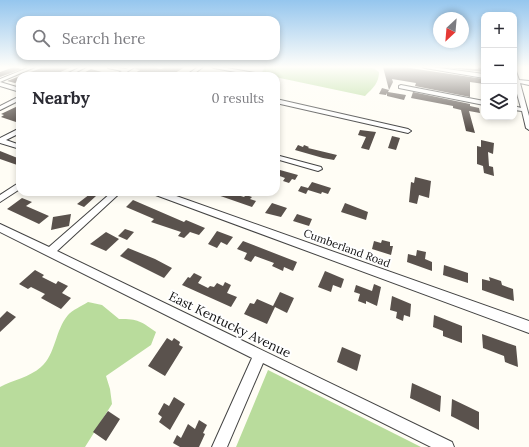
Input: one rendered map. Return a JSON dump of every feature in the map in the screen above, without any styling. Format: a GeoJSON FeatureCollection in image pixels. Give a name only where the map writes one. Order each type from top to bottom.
{"type":"FeatureCollection","features":[{"type":"Feature","properties":{"kind":"street"},"geometry":{"type":"LineString","coordinates":[[406,88],[481,101]]}},
{"type":"Feature","properties":{"kind":"street"},"geometry":{"type":"LineString","coordinates":[[517,88],[529,128]]}},
{"type":"Feature","properties":{"kind":"street"},"geometry":{"type":"LineString","coordinates":[[0,108],[16,100]]}},
{"type":"Feature","properties":{"kind":"street"},"geometry":{"type":"LineString","coordinates":[[280,102],[408,131]]}},
{"type":"Feature","properties":{"kind":"street"},"geometry":{"type":"LineString","coordinates":[[517,109],[524,110]]}},
{"type":"Feature","properties":{"kind":"street"},"geometry":{"type":"LineString","coordinates":[[0,141],[16,132]]}},
{"type":"Feature","properties":{"kind":"street"},"geometry":{"type":"LineString","coordinates":[[0,141],[16,146]]}},
{"type":"Feature","properties":{"kind":"street"},"geometry":{"type":"LineString","coordinates":[[280,158],[318,169]]}},
{"type":"Feature","properties":{"kind":"street"},"geometry":{"type":"LineString","coordinates":[[0,199],[16,188]]}},
{"type":"Feature","properties":{"kind":"street"},"geometry":{"type":"LineString","coordinates":[[50,252],[113,196]]}},
{"type":"Feature","properties":{"kind":"street","name":"Cumberland Road"},"geometry":{"type":"LineString","coordinates":[[167,196],[529,327]]}},
{"type":"Feature","properties":{"kind":"street","name":"East Kentucky Avenue"},"geometry":{"type":"LineString","coordinates":[[0,228],[447,447]]}},
{"type":"Feature","properties":{"kind":"street"},"geometry":{"type":"LineString","coordinates":[[219,447],[260,355]]}},
{"type":"Feature","properties":{"kind":"green space"},"geometry":{"type":"Polygon","coordinates":[[[327,88],[373,88],[365,96],[327,88]]]}},
{"type":"Feature","properties":{"kind":"green space"},"geometry":{"type":"Polygon","coordinates":[[[88,302],[102,305],[119,319],[135,320],[151,328],[156,332],[151,345],[106,376],[112,404],[85,447],[0,447],[0,387],[27,376],[41,367],[50,356],[60,328],[68,315],[88,302]]]}},
{"type":"Feature","properties":{"kind":"green space"},"geometry":{"type":"Polygon","coordinates":[[[268,370],[421,447],[236,447],[268,370]]]}},
{"type":"Feature","properties":{"kind":"building"},"geometry":{"type":"Polygon","coordinates":[[[382,88],[389,90],[388,92],[406,95],[404,100],[387,96],[387,93],[386,95],[379,94],[382,88]]]}},
{"type":"Feature","properties":{"kind":"building"},"geometry":{"type":"Polygon","coordinates":[[[424,88],[470,88],[470,97],[424,88]]]}},
{"type":"Feature","properties":{"kind":"building"},"geometry":{"type":"Polygon","coordinates":[[[413,92],[470,104],[470,106],[479,108],[480,113],[469,111],[475,133],[466,131],[461,110],[453,108],[453,106],[411,98],[413,92]]]}},
{"type":"Feature","properties":{"kind":"building"},"geometry":{"type":"Polygon","coordinates":[[[16,107],[16,122],[1,117],[4,115],[1,114],[16,107]]]}},
{"type":"Feature","properties":{"kind":"building"},"geometry":{"type":"Polygon","coordinates":[[[360,130],[376,132],[369,150],[361,148],[366,137],[358,135],[360,130]]]}},
{"type":"Feature","properties":{"kind":"building"},"geometry":{"type":"Polygon","coordinates":[[[392,136],[400,138],[396,150],[388,148],[392,136]]]}},
{"type":"Feature","properties":{"kind":"building"},"geometry":{"type":"Polygon","coordinates":[[[481,140],[494,143],[493,154],[488,152],[489,166],[493,167],[494,176],[484,173],[483,166],[477,164],[477,146],[481,147],[481,140]]]}},
{"type":"Feature","properties":{"kind":"building"},"geometry":{"type":"Polygon","coordinates":[[[298,145],[303,147],[304,145],[309,147],[308,148],[337,155],[334,160],[323,158],[295,150],[298,145]]]}},
{"type":"Feature","properties":{"kind":"building"},"geometry":{"type":"Polygon","coordinates":[[[0,151],[16,157],[16,165],[0,159],[0,151]]]}},
{"type":"Feature","properties":{"kind":"building"},"geometry":{"type":"Polygon","coordinates":[[[280,170],[298,175],[295,180],[292,179],[289,183],[283,181],[285,178],[280,176],[280,170]]]}},
{"type":"Feature","properties":{"kind":"building"},"geometry":{"type":"Polygon","coordinates":[[[415,177],[431,181],[429,198],[419,195],[417,204],[409,202],[411,182],[414,183],[415,177]]]}},
{"type":"Feature","properties":{"kind":"building"},"geometry":{"type":"Polygon","coordinates":[[[312,182],[331,188],[328,194],[322,192],[321,194],[308,190],[306,194],[298,191],[301,186],[308,188],[312,182]]]}},
{"type":"Feature","properties":{"kind":"building"},"geometry":{"type":"Polygon","coordinates":[[[87,196],[96,196],[84,207],[77,204],[87,196]]]}},
{"type":"Feature","properties":{"kind":"building"},"geometry":{"type":"Polygon","coordinates":[[[220,196],[252,197],[250,199],[256,201],[252,207],[220,196]]]}},
{"type":"Feature","properties":{"kind":"building"},"geometry":{"type":"Polygon","coordinates":[[[22,198],[32,202],[26,206],[49,216],[39,224],[7,209],[22,198]]]}},
{"type":"Feature","properties":{"kind":"building"},"geometry":{"type":"Polygon","coordinates":[[[133,200],[184,222],[186,220],[205,228],[199,235],[190,232],[184,238],[178,236],[181,232],[151,222],[154,219],[126,207],[133,200]]]}},
{"type":"Feature","properties":{"kind":"building"},"geometry":{"type":"Polygon","coordinates":[[[272,203],[287,208],[281,217],[265,213],[272,203]]]}},
{"type":"Feature","properties":{"kind":"building"},"geometry":{"type":"Polygon","coordinates":[[[345,203],[368,212],[366,220],[341,212],[345,203]]]}},
{"type":"Feature","properties":{"kind":"building"},"geometry":{"type":"Polygon","coordinates":[[[71,214],[69,226],[51,230],[53,217],[71,214]]]}},
{"type":"Feature","properties":{"kind":"building"},"geometry":{"type":"Polygon","coordinates":[[[297,214],[312,219],[309,226],[293,221],[297,214]]]}},
{"type":"Feature","properties":{"kind":"building"},"geometry":{"type":"Polygon","coordinates":[[[125,229],[134,232],[127,240],[118,236],[125,229]]]}},
{"type":"Feature","properties":{"kind":"building"},"geometry":{"type":"Polygon","coordinates":[[[217,231],[233,237],[227,245],[221,242],[217,248],[208,244],[217,231]]]}},
{"type":"Feature","properties":{"kind":"building"},"geometry":{"type":"Polygon","coordinates":[[[106,232],[119,239],[106,251],[90,244],[106,232]]]}},
{"type":"Feature","properties":{"kind":"building"},"geometry":{"type":"Polygon","coordinates":[[[382,240],[390,242],[390,246],[393,246],[391,255],[372,249],[374,241],[381,243],[382,240]]]}},
{"type":"Feature","properties":{"kind":"building"},"geometry":{"type":"Polygon","coordinates":[[[243,241],[297,262],[293,271],[284,267],[283,271],[272,266],[274,263],[255,256],[251,262],[244,259],[247,253],[237,249],[243,241]]]}},
{"type":"Feature","properties":{"kind":"building"},"geometry":{"type":"Polygon","coordinates":[[[128,248],[172,268],[164,278],[120,256],[128,248]]]}},
{"type":"Feature","properties":{"kind":"building"},"geometry":{"type":"Polygon","coordinates":[[[417,250],[426,252],[425,259],[432,262],[432,271],[407,262],[408,254],[416,256],[417,250]]]}},
{"type":"Feature","properties":{"kind":"building"},"geometry":{"type":"Polygon","coordinates":[[[444,265],[468,273],[468,283],[443,275],[444,265]]]}},
{"type":"Feature","properties":{"kind":"building"},"geometry":{"type":"Polygon","coordinates":[[[35,270],[44,275],[42,277],[56,284],[58,281],[68,286],[62,293],[71,298],[61,309],[41,298],[45,294],[31,287],[28,289],[19,284],[35,270]]]}},
{"type":"Feature","properties":{"kind":"building"},"geometry":{"type":"Polygon","coordinates":[[[325,271],[344,279],[341,288],[333,285],[331,292],[318,287],[325,271]]]}},
{"type":"Feature","properties":{"kind":"building"},"geometry":{"type":"Polygon","coordinates":[[[194,273],[202,277],[198,283],[208,288],[210,286],[214,287],[217,283],[223,286],[225,282],[231,285],[227,293],[237,297],[231,307],[182,285],[188,277],[190,278],[194,273]]]}},
{"type":"Feature","properties":{"kind":"building"},"geometry":{"type":"Polygon","coordinates":[[[489,277],[501,281],[502,285],[513,289],[514,301],[482,290],[482,279],[490,281],[489,277]]]}},
{"type":"Feature","properties":{"kind":"building"},"geometry":{"type":"Polygon","coordinates":[[[374,284],[381,287],[377,306],[366,301],[366,304],[358,301],[360,294],[354,292],[356,285],[372,291],[374,284]]]}},
{"type":"Feature","properties":{"kind":"building"},"geometry":{"type":"Polygon","coordinates":[[[280,292],[294,298],[287,313],[275,307],[267,324],[244,314],[250,303],[254,304],[257,299],[273,306],[280,292]]]}},
{"type":"Feature","properties":{"kind":"building"},"geometry":{"type":"Polygon","coordinates":[[[392,296],[411,304],[410,317],[404,315],[403,321],[396,318],[397,312],[390,310],[392,296]]]}},
{"type":"Feature","properties":{"kind":"building"},"geometry":{"type":"Polygon","coordinates":[[[7,311],[16,317],[0,332],[0,318],[7,311]]]}},
{"type":"Feature","properties":{"kind":"building"},"geometry":{"type":"Polygon","coordinates":[[[434,315],[462,326],[462,343],[443,336],[443,331],[433,327],[434,315]]]}},
{"type":"Feature","properties":{"kind":"building"},"geometry":{"type":"Polygon","coordinates":[[[482,334],[516,346],[518,367],[505,362],[504,356],[483,348],[482,334]]]}},
{"type":"Feature","properties":{"kind":"building"},"geometry":{"type":"Polygon","coordinates":[[[167,338],[172,341],[174,338],[180,342],[179,345],[183,347],[165,376],[148,366],[167,338]]]}},
{"type":"Feature","properties":{"kind":"building"},"geometry":{"type":"Polygon","coordinates":[[[342,347],[361,355],[357,371],[337,362],[342,347]]]}},
{"type":"Feature","properties":{"kind":"building"},"geometry":{"type":"Polygon","coordinates":[[[412,383],[441,396],[440,412],[410,398],[412,383]]]}},
{"type":"Feature","properties":{"kind":"building"},"geometry":{"type":"Polygon","coordinates":[[[174,397],[185,404],[170,430],[159,422],[162,417],[158,414],[164,403],[169,406],[174,397]]]}},
{"type":"Feature","properties":{"kind":"building"},"geometry":{"type":"Polygon","coordinates":[[[452,399],[479,412],[479,430],[451,416],[452,399]]]}},
{"type":"Feature","properties":{"kind":"building"},"geometry":{"type":"Polygon","coordinates":[[[108,411],[120,419],[106,441],[93,432],[108,411]]]}},
{"type":"Feature","properties":{"kind":"building"},"geometry":{"type":"Polygon","coordinates":[[[199,420],[207,425],[199,447],[180,447],[173,443],[177,435],[181,438],[188,424],[195,429],[199,420]]]}}]}
